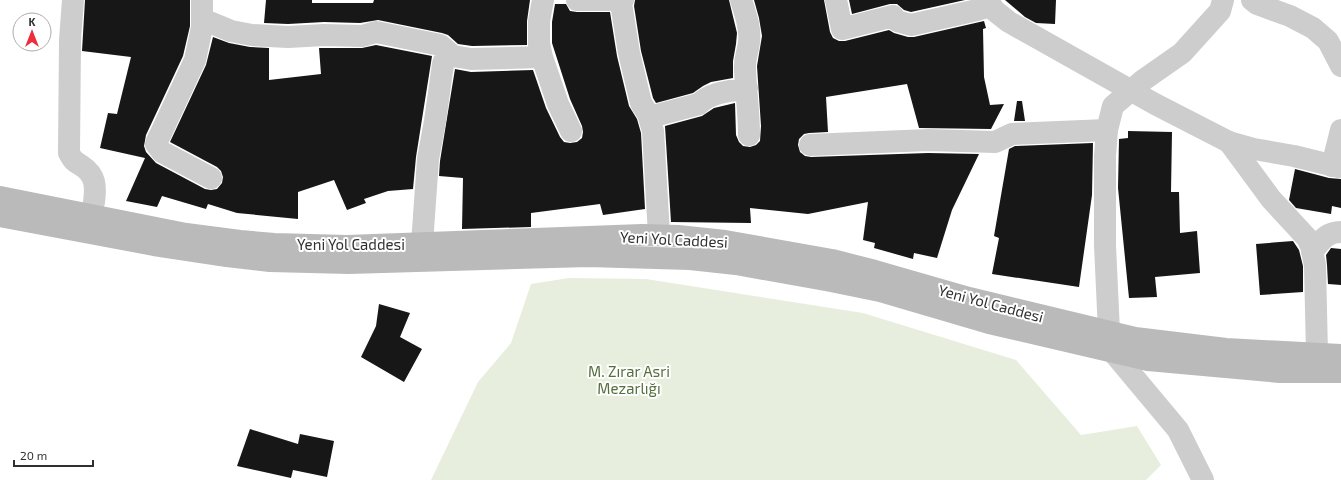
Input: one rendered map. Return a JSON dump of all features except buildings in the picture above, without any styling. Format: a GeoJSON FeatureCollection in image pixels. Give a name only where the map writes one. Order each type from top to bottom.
{"type":"FeatureCollection","features":[{"type":"Feature","properties":{"kind":"main road","name":"Yeni Yol Caddesi"},"geometry":{"type":"LineString","coordinates":[[0,197],[88,216],[186,234],[240,241],[347,246],[642,234],[726,241],[832,260],[875,271],[969,298],[1111,342],[1148,360],[1280,372],[1341,372]]}},
{"type":"Feature","properties":{"kind":"main road","name":"Yeni Yol Caddesi"},"geometry":{"type":"LineString","coordinates":[[0,216],[154,246],[270,261],[349,263],[588,256],[690,259],[736,264],[831,280],[873,290],[989,323],[1111,342],[1135,338],[1226,349],[1341,355]]}},
{"type":"Feature","properties":{"kind":"street"},"geometry":{"type":"LineString","coordinates":[[73,0],[70,40],[69,153],[74,162],[81,165],[91,173],[95,191],[94,202]]}},
{"type":"Feature","properties":{"kind":"street"},"geometry":{"type":"LineString","coordinates":[[543,0],[539,21],[539,44],[558,104],[571,131]]}},
{"type":"Feature","properties":{"kind":"street"},"geometry":{"type":"LineString","coordinates":[[577,0],[623,0],[621,3],[629,54],[641,103],[650,117],[653,131],[659,235]]}},
{"type":"Feature","properties":{"kind":"street"},"geometry":{"type":"LineString","coordinates":[[741,0],[746,15],[750,36],[749,45],[745,56],[749,135]]}},
{"type":"Feature","properties":{"kind":"street"},"geometry":{"type":"LineString","coordinates":[[836,0],[842,29],[893,16],[897,22],[911,25],[977,10],[989,3],[995,11],[1010,22],[1156,104],[1229,142],[1254,150],[1294,156],[1337,167],[1341,130]]}},
{"type":"Feature","properties":{"kind":"street"},"geometry":{"type":"LineString","coordinates":[[1203,480],[1178,430],[1111,342],[1105,245],[1105,156],[1107,130],[1113,106],[1182,53],[1220,11],[1223,0]]}},
{"type":"Feature","properties":{"kind":"street"},"geometry":{"type":"LineString","coordinates":[[1252,0],[1257,4],[1290,16],[1313,28],[1333,33],[1328,41],[1341,66]]}},
{"type":"Feature","properties":{"kind":"street"},"geometry":{"type":"LineString","coordinates":[[202,9],[232,31],[252,36],[362,36],[376,32],[440,45],[453,56],[471,59],[542,56]]}},
{"type":"Feature","properties":{"kind":"street"},"geometry":{"type":"LineString","coordinates":[[202,9],[202,27],[195,60],[156,141],[156,144],[162,152],[211,178]]}},
{"type":"Feature","properties":{"kind":"street"},"geometry":{"type":"LineString","coordinates":[[422,244],[428,159],[443,64],[447,52]]}},
{"type":"Feature","properties":{"kind":"street"},"geometry":{"type":"LineString","coordinates":[[650,117],[699,104],[705,99],[721,93],[746,88]]}},
{"type":"Feature","properties":{"kind":"street"},"geometry":{"type":"LineString","coordinates":[[810,145],[928,140],[995,142],[1012,134],[1107,130]]}},
{"type":"Feature","properties":{"kind":"street"},"geometry":{"type":"LineString","coordinates":[[1229,142],[1271,199],[1307,238],[1315,265],[1316,354]]}},
{"type":"Feature","properties":{"kind":"street"},"geometry":{"type":"LineString","coordinates":[[1312,252],[1322,239],[1332,232],[1341,232]]}},
{"type":"Feature","properties":{"kind":"green space","name":"M. Zırar Asri Mezarlığı"},"geometry":{"type":"Polygon","coordinates":[[[569,278],[646,279],[863,313],[1016,360],[1081,435],[1137,426],[1161,465],[1146,480],[431,480],[478,382],[511,343],[531,284],[569,278]]]}}]}
